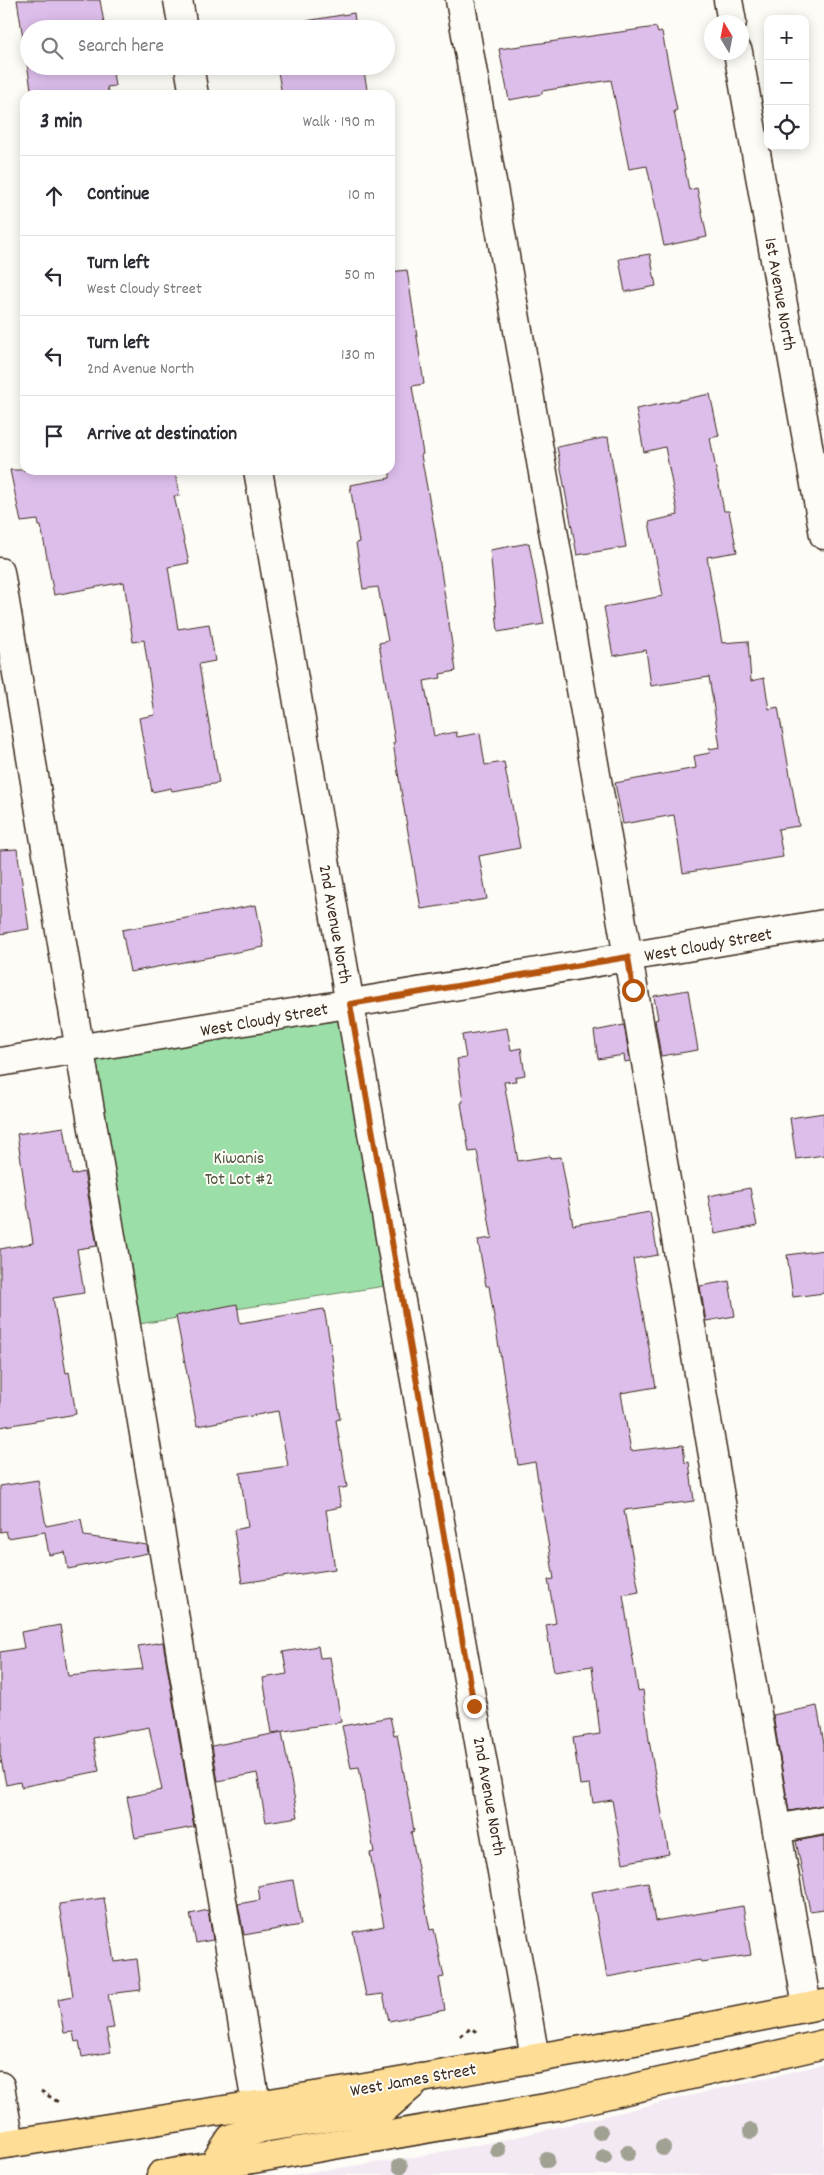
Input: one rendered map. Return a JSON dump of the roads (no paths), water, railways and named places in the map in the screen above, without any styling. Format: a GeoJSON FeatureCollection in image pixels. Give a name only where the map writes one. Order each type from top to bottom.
{"type":"FeatureCollection","features":[{"type":"Feature","properties":{"kind":"main road","name":"West James Street"},"geometry":{"type":"LineString","coordinates":[[5,2144],[420,2078],[816,2005]]}},
{"type":"Feature","properties":{"kind":"main road"},"geometry":{"type":"LineString","coordinates":[[161,2175],[212,2171],[557,2106],[824,2044]]}},
{"type":"Feature","properties":{"kind":"main road"},"geometry":{"type":"LineString","coordinates":[[212,2171],[231,2138],[262,2128],[384,2108],[420,2078]]}},
{"type":"Feature","properties":{"kind":"street"},"geometry":{"type":"LineString","coordinates":[[178,0],[181,20]]}},
{"type":"Feature","properties":{"kind":"street"},"geometry":{"type":"LineString","coordinates":[[460,0],[628,957],[777,1829],[816,2005]]}},
{"type":"Feature","properties":{"kind":"street"},"geometry":{"type":"LineString","coordinates":[[728,0],[731,15]]}},
{"type":"Feature","properties":{"kind":"street","name":"1st Avenue North"},"geometry":{"type":"LineString","coordinates":[[739,60],[824,534]]}},
{"type":"Feature","properties":{"kind":"street"},"geometry":{"type":"LineString","coordinates":[[191,75],[193,90]]}},
{"type":"Feature","properties":{"kind":"street","name":"2nd Avenue North"},"geometry":{"type":"LineString","coordinates":[[259,475],[535,2058]]}},
{"type":"Feature","properties":{"kind":"street"},"geometry":{"type":"LineString","coordinates":[[0,572],[256,2104]]}},
{"type":"Feature","properties":{"kind":"street","name":"West Cloudy Street"},"geometry":{"type":"LineString","coordinates":[[0,1062],[824,924]]}},
{"type":"Feature","properties":{"kind":"street"},"geometry":{"type":"LineString","coordinates":[[777,1829],[824,1820]]}},
{"type":"Feature","properties":{"kind":"street"},"geometry":{"type":"LineString","coordinates":[[0,2086],[5,2144]]}},
{"type":"Feature","properties":{"kind":"park label","name":"Kiwanis Tot Lot #2"},"geometry":{"type":"Point","coordinates":[239,1167]}}]}
